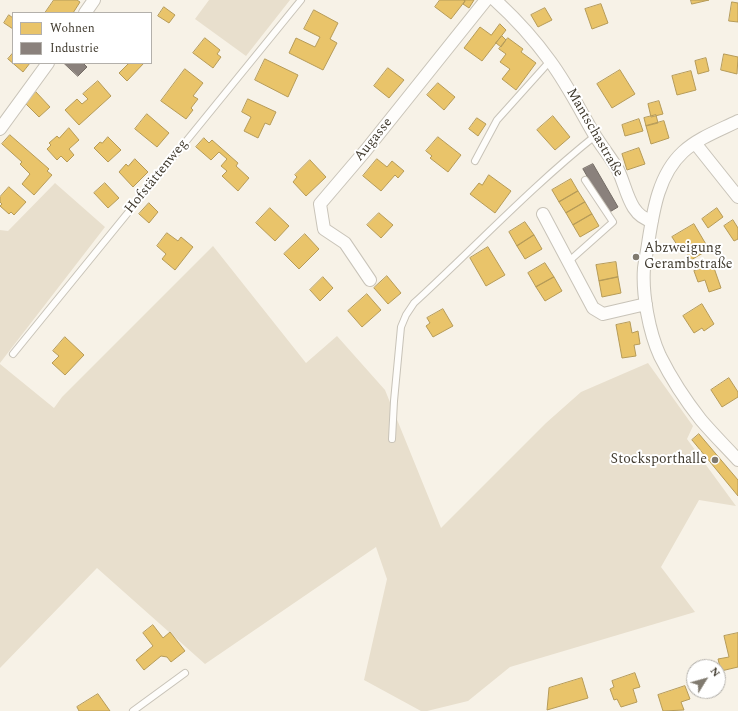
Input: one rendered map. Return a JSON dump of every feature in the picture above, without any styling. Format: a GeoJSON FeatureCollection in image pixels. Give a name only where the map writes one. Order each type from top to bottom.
{"type":"FeatureCollection","features":[{"type":"Feature","properties":{"kind":"street"},"geometry":{"type":"LineString","coordinates":[[86,12],[94,0]]}},
{"type":"Feature","properties":{"kind":"street","name":"Augasse"},"geometry":{"type":"LineString","coordinates":[[370,280],[345,243],[324,229],[320,204],[366,150],[486,0]]}},
{"type":"Feature","properties":{"kind":"street","name":"Mantschastraße"},"geometry":{"type":"LineString","coordinates":[[499,2],[524,29],[550,61],[618,172],[626,193],[634,208],[644,220],[652,221]]}},
{"type":"Feature","properties":{"kind":"street"},"geometry":{"type":"LineString","coordinates":[[0,129],[47,64]]}},
{"type":"Feature","properties":{"kind":"street"},"geometry":{"type":"LineString","coordinates":[[738,121],[695,143],[683,152],[670,167],[658,197],[652,221],[644,268],[646,304],[653,335],[660,355],[675,382],[701,419],[738,460]]}},
{"type":"Feature","properties":{"kind":"street"},"geometry":{"type":"LineString","coordinates":[[695,143],[738,197]]}},
{"type":"Feature","properties":{"kind":"street"},"geometry":{"type":"LineString","coordinates":[[543,214],[593,308],[603,314],[646,304]]}},
{"type":"Feature","properties":{"kind":"lane","name":"Hofstättenweg"},"geometry":{"type":"LineString","coordinates":[[13,354],[302,0]]}},
{"type":"Feature","properties":{"kind":"lane"},"geometry":{"type":"LineString","coordinates":[[475,161],[497,120],[550,61]]}},
{"type":"Feature","properties":{"kind":"lane"},"geometry":{"type":"LineString","coordinates":[[392,439],[401,327],[406,315],[414,303],[485,235],[595,136]]}},
{"type":"Feature","properties":{"kind":"lane"},"geometry":{"type":"LineString","coordinates":[[568,262],[613,222],[585,180]]}},
{"type":"Feature","properties":{"kind":"lane"},"geometry":{"type":"LineString","coordinates":[[133,711],[185,673]]}},
{"type":"Feature","properties":{"kind":"shaded area"},"geometry":{"type":"Polygon","coordinates":[[[209,0],[290,0],[246,56],[195,19],[209,0]]]}},
{"type":"Feature","properties":{"kind":"shaded area"},"geometry":{"type":"Polygon","coordinates":[[[55,183],[105,227],[0,363],[0,230],[8,231],[55,183]]]}},
{"type":"Feature","properties":{"kind":"shaded area"},"geometry":{"type":"Polygon","coordinates":[[[213,246],[306,363],[337,336],[385,390],[441,528],[546,423],[581,392],[648,363],[693,426],[687,439],[736,506],[699,500],[661,567],[695,612],[510,667],[468,701],[427,711],[421,711],[364,680],[387,579],[376,547],[205,664],[97,568],[0,668],[0,364],[54,408],[62,397],[213,246]]]}},
{"type":"Feature","properties":{"kind":"building: Wohnen"},"geometry":{"type":"Polygon","coordinates":[[[54,0],[77,0],[80,2],[74,12],[46,12],[54,0]]]}},
{"type":"Feature","properties":{"kind":"building: Wohnen"},"geometry":{"type":"Polygon","coordinates":[[[440,0],[465,1],[451,19],[435,7],[440,0]]]}},
{"type":"Feature","properties":{"kind":"building: Wohnen"},"geometry":{"type":"Polygon","coordinates":[[[464,0],[474,0],[469,8],[463,4],[465,1],[464,0]]]}},
{"type":"Feature","properties":{"kind":"building: Wohnen"},"geometry":{"type":"Polygon","coordinates":[[[691,0],[709,0],[692,4],[691,0]]]}},
{"type":"Feature","properties":{"kind":"building: Wohnen"},"geometry":{"type":"Polygon","coordinates":[[[732,2],[738,3],[738,22],[729,21],[732,2]]]}},
{"type":"Feature","properties":{"kind":"building: Wohnen"},"geometry":{"type":"Polygon","coordinates":[[[601,4],[608,23],[592,29],[585,9],[601,4]]]}},
{"type":"Feature","properties":{"kind":"building: Wohnen"},"geometry":{"type":"Polygon","coordinates":[[[164,7],[175,15],[169,23],[158,16],[164,7]]]}},
{"type":"Feature","properties":{"kind":"building: Wohnen"},"geometry":{"type":"Polygon","coordinates":[[[545,8],[552,20],[538,27],[531,15],[545,8]]]}},
{"type":"Feature","properties":{"kind":"building: Wohnen"},"geometry":{"type":"Polygon","coordinates":[[[314,10],[338,23],[330,39],[337,43],[323,70],[289,53],[296,38],[315,47],[320,37],[304,29],[314,10]]]}},
{"type":"Feature","properties":{"kind":"building: Wohnen"},"geometry":{"type":"Polygon","coordinates":[[[9,15],[12,17],[12,28],[4,23],[9,15]]]}},
{"type":"Feature","properties":{"kind":"building: Wohnen"},"geometry":{"type":"Polygon","coordinates":[[[500,24],[506,30],[482,61],[464,48],[480,27],[491,35],[500,24]]]}},
{"type":"Feature","properties":{"kind":"building: Wohnen"},"geometry":{"type":"Polygon","coordinates":[[[502,36],[506,40],[501,47],[496,43],[502,36]]]}},
{"type":"Feature","properties":{"kind":"building: Wohnen"},"geometry":{"type":"Polygon","coordinates":[[[205,38],[220,50],[217,54],[221,57],[213,68],[193,53],[205,38]]]}},
{"type":"Feature","properties":{"kind":"building: Wohnen"},"geometry":{"type":"Polygon","coordinates":[[[508,38],[523,49],[521,52],[536,63],[516,90],[502,79],[510,69],[500,62],[506,54],[499,49],[508,38]]]}},
{"type":"Feature","properties":{"kind":"building: Wohnen"},"geometry":{"type":"Polygon","coordinates":[[[12,54],[12,62],[8,59],[12,54]]]}},
{"type":"Feature","properties":{"kind":"building: Wohnen"},"geometry":{"type":"Polygon","coordinates":[[[724,54],[738,57],[737,74],[721,70],[724,54]]]}},
{"type":"Feature","properties":{"kind":"building: Wohnen"},"geometry":{"type":"Polygon","coordinates":[[[706,58],[709,71],[698,74],[695,61],[706,58]]]}},
{"type":"Feature","properties":{"kind":"building: Wohnen"},"geometry":{"type":"Polygon","coordinates":[[[265,59],[298,75],[288,97],[255,80],[265,59]]]}},
{"type":"Feature","properties":{"kind":"building: Wohnen"},"geometry":{"type":"Polygon","coordinates":[[[14,64],[29,64],[23,72],[14,64]]]}},
{"type":"Feature","properties":{"kind":"building: Wohnen"},"geometry":{"type":"Polygon","coordinates":[[[128,64],[143,64],[127,81],[119,73],[128,64]]]}},
{"type":"Feature","properties":{"kind":"building: Wohnen"},"geometry":{"type":"Polygon","coordinates":[[[388,68],[404,80],[389,98],[374,86],[388,68]]]}},
{"type":"Feature","properties":{"kind":"building: Wohnen"},"geometry":{"type":"Polygon","coordinates":[[[185,69],[203,83],[193,96],[198,99],[191,108],[193,110],[186,119],[161,101],[185,69]]]}},
{"type":"Feature","properties":{"kind":"building: Wohnen"},"geometry":{"type":"Polygon","coordinates":[[[620,70],[635,94],[612,108],[597,84],[620,70]]]}},
{"type":"Feature","properties":{"kind":"building: Wohnen"},"geometry":{"type":"Polygon","coordinates":[[[691,71],[696,90],[677,95],[672,76],[691,71]]]}},
{"type":"Feature","properties":{"kind":"building: Wohnen"},"geometry":{"type":"Polygon","coordinates":[[[98,81],[111,96],[79,125],[65,110],[77,99],[82,104],[88,99],[83,94],[98,81]]]}},
{"type":"Feature","properties":{"kind":"building: Wohnen"},"geometry":{"type":"Polygon","coordinates":[[[438,83],[455,97],[444,110],[427,95],[438,83]]]}},
{"type":"Feature","properties":{"kind":"building: Wohnen"},"geometry":{"type":"Polygon","coordinates":[[[36,92],[50,107],[39,117],[25,103],[36,92]]]}},
{"type":"Feature","properties":{"kind":"building: Wohnen"},"geometry":{"type":"Polygon","coordinates":[[[248,99],[276,112],[270,125],[265,123],[258,138],[244,131],[251,117],[242,112],[248,99]]]}},
{"type":"Feature","properties":{"kind":"building: Wohnen"},"geometry":{"type":"Polygon","coordinates":[[[659,101],[663,114],[651,117],[648,104],[659,101]]]}},
{"type":"Feature","properties":{"kind":"building: Wohnen"},"geometry":{"type":"Polygon","coordinates":[[[147,114],[169,133],[157,147],[135,129],[147,114]]]}},
{"type":"Feature","properties":{"kind":"building: Wohnen"},"geometry":{"type":"Polygon","coordinates":[[[656,115],[658,123],[646,126],[644,118],[656,115]]]}},
{"type":"Feature","properties":{"kind":"building: Wohnen"},"geometry":{"type":"Polygon","coordinates":[[[553,116],[570,137],[555,150],[537,130],[553,116]]]}},
{"type":"Feature","properties":{"kind":"building: Wohnen"},"geometry":{"type":"Polygon","coordinates":[[[477,118],[486,124],[478,136],[469,129],[477,118]]]}},
{"type":"Feature","properties":{"kind":"building: Wohnen"},"geometry":{"type":"Polygon","coordinates":[[[639,119],[643,131],[625,136],[622,125],[639,119]]]}},
{"type":"Feature","properties":{"kind":"building: Wohnen"},"geometry":{"type":"Polygon","coordinates":[[[664,121],[669,138],[651,144],[646,126],[664,121]]]}},
{"type":"Feature","properties":{"kind":"building: Wohnen"},"geometry":{"type":"Polygon","coordinates":[[[69,128],[79,140],[69,149],[74,155],[67,162],[61,156],[57,160],[47,149],[51,145],[49,143],[57,136],[59,138],[69,128]]]}},
{"type":"Feature","properties":{"kind":"building: Wohnen"},"geometry":{"type":"Polygon","coordinates":[[[10,135],[49,169],[47,171],[52,175],[34,195],[22,184],[30,174],[20,164],[22,162],[2,144],[10,135]]]}},
{"type":"Feature","properties":{"kind":"building: Wohnen"},"geometry":{"type":"Polygon","coordinates":[[[108,137],[121,150],[108,162],[94,148],[108,137]]]}},
{"type":"Feature","properties":{"kind":"building: Wohnen"},"geometry":{"type":"Polygon","coordinates":[[[438,137],[461,155],[448,172],[430,158],[432,156],[426,151],[438,137]]]}},
{"type":"Feature","properties":{"kind":"building: Wohnen"},"geometry":{"type":"Polygon","coordinates":[[[204,138],[209,143],[212,140],[238,163],[236,166],[249,178],[238,191],[222,176],[227,171],[221,166],[227,159],[219,152],[211,160],[196,147],[204,138]]]}},
{"type":"Feature","properties":{"kind":"building: Wohnen"},"geometry":{"type":"Polygon","coordinates":[[[639,148],[645,164],[627,170],[622,154],[639,148]]]}},
{"type":"Feature","properties":{"kind":"building: Wohnen"},"geometry":{"type":"Polygon","coordinates":[[[135,159],[148,172],[133,187],[119,172],[126,164],[128,166],[135,159]]]}},
{"type":"Feature","properties":{"kind":"building: Wohnen"},"geometry":{"type":"Polygon","coordinates":[[[377,159],[387,167],[392,161],[404,171],[398,178],[395,175],[381,191],[363,176],[377,159]]]}},
{"type":"Feature","properties":{"kind":"building: Wohnen"},"geometry":{"type":"Polygon","coordinates":[[[310,160],[326,177],[306,196],[293,182],[297,177],[295,175],[310,160]]]}},
{"type":"Feature","properties":{"kind":"building: Wohnen"},"geometry":{"type":"Polygon","coordinates":[[[489,175],[511,191],[495,213],[470,194],[479,183],[482,185],[489,175]]]}},
{"type":"Feature","properties":{"kind":"building: Wohnen"},"geometry":{"type":"Polygon","coordinates":[[[571,179],[578,191],[559,202],[552,190],[571,179]]]}},
{"type":"Feature","properties":{"kind":"building: Wohnen"},"geometry":{"type":"Polygon","coordinates":[[[105,183],[119,198],[108,208],[94,193],[105,183]]]}},
{"type":"Feature","properties":{"kind":"building: Wohnen"},"geometry":{"type":"Polygon","coordinates":[[[9,187],[26,202],[14,215],[11,212],[9,214],[0,206],[2,204],[0,202],[0,197],[9,187]]]}},
{"type":"Feature","properties":{"kind":"building: Wohnen"},"geometry":{"type":"Polygon","coordinates":[[[578,191],[585,202],[566,213],[559,202],[578,191]]]}},
{"type":"Feature","properties":{"kind":"building: Wohnen"},"geometry":{"type":"Polygon","coordinates":[[[585,202],[592,214],[573,225],[566,213],[585,202]]]}},
{"type":"Feature","properties":{"kind":"building: Wohnen"},"geometry":{"type":"Polygon","coordinates":[[[149,203],[158,212],[149,223],[139,214],[149,203]]]}},
{"type":"Feature","properties":{"kind":"building: Wohnen"},"geometry":{"type":"Polygon","coordinates":[[[270,208],[289,226],[275,241],[256,223],[270,208]]]}},
{"type":"Feature","properties":{"kind":"building: Wohnen"},"geometry":{"type":"Polygon","coordinates":[[[717,208],[723,217],[708,228],[702,219],[717,208]]]}},
{"type":"Feature","properties":{"kind":"building: Wohnen"},"geometry":{"type":"Polygon","coordinates":[[[379,213],[393,225],[381,238],[367,225],[379,213]]]}},
{"type":"Feature","properties":{"kind":"building: Wohnen"},"geometry":{"type":"Polygon","coordinates":[[[592,214],[599,226],[580,237],[573,225],[592,214]]]}},
{"type":"Feature","properties":{"kind":"building: Wohnen"},"geometry":{"type":"Polygon","coordinates":[[[733,220],[738,228],[738,239],[734,241],[724,226],[733,220]]]}},
{"type":"Feature","properties":{"kind":"building: Wohnen"},"geometry":{"type":"Polygon","coordinates":[[[525,222],[534,235],[517,246],[509,232],[525,222]]]}},
{"type":"Feature","properties":{"kind":"building: Wohnen"},"geometry":{"type":"Polygon","coordinates":[[[694,224],[707,246],[702,250],[703,253],[691,260],[685,249],[681,251],[672,237],[694,224]]]}},
{"type":"Feature","properties":{"kind":"building: Wohnen"},"geometry":{"type":"Polygon","coordinates":[[[167,233],[178,241],[181,237],[193,247],[175,270],[162,259],[166,254],[157,246],[167,233]]]}},
{"type":"Feature","properties":{"kind":"building: Wohnen"},"geometry":{"type":"Polygon","coordinates":[[[305,234],[319,249],[299,269],[284,254],[305,234]]]}},
{"type":"Feature","properties":{"kind":"building: Wohnen"},"geometry":{"type":"Polygon","coordinates":[[[534,235],[542,249],[525,259],[517,246],[534,235]]]}},
{"type":"Feature","properties":{"kind":"building: Wohnen"},"geometry":{"type":"Polygon","coordinates":[[[488,247],[505,275],[486,286],[470,258],[488,247]]]}},
{"type":"Feature","properties":{"kind":"building: Wohnen"},"geometry":{"type":"Polygon","coordinates":[[[616,262],[618,277],[599,281],[596,265],[616,262]]]}},
{"type":"Feature","properties":{"kind":"building: Wohnen"},"geometry":{"type":"Polygon","coordinates":[[[545,263],[554,277],[536,287],[528,273],[545,263]]]}},
{"type":"Feature","properties":{"kind":"building: Wohnen"},"geometry":{"type":"Polygon","coordinates":[[[713,265],[721,288],[709,292],[705,280],[698,282],[694,271],[713,265]]]}},
{"type":"Feature","properties":{"kind":"building: Wohnen"},"geometry":{"type":"Polygon","coordinates":[[[387,276],[401,293],[388,304],[374,288],[387,276]]]}},
{"type":"Feature","properties":{"kind":"building: Wohnen"},"geometry":{"type":"Polygon","coordinates":[[[323,277],[333,288],[320,301],[310,290],[323,277]]]}},
{"type":"Feature","properties":{"kind":"building: Wohnen"},"geometry":{"type":"Polygon","coordinates":[[[554,277],[562,291],[545,301],[536,287],[554,277]]]}},
{"type":"Feature","properties":{"kind":"building: Wohnen"},"geometry":{"type":"Polygon","coordinates":[[[618,277],[621,293],[602,297],[599,281],[618,277]]]}},
{"type":"Feature","properties":{"kind":"building: Wohnen"},"geometry":{"type":"Polygon","coordinates":[[[367,294],[381,310],[362,327],[348,311],[367,294]]]}},
{"type":"Feature","properties":{"kind":"building: Wohnen"},"geometry":{"type":"Polygon","coordinates":[[[702,304],[714,324],[704,331],[702,328],[694,333],[683,316],[702,304]]]}},
{"type":"Feature","properties":{"kind":"building: Wohnen"},"geometry":{"type":"Polygon","coordinates":[[[443,309],[453,326],[433,337],[426,326],[430,323],[427,318],[443,309]]]}},
{"type":"Feature","properties":{"kind":"building: Wohnen"},"geometry":{"type":"Polygon","coordinates":[[[630,322],[632,333],[638,331],[640,344],[634,345],[636,356],[622,358],[616,325],[630,322]]]}},
{"type":"Feature","properties":{"kind":"building: Wohnen"},"geometry":{"type":"Polygon","coordinates":[[[65,337],[84,355],[65,375],[52,363],[59,356],[53,351],[65,337]]]}},
{"type":"Feature","properties":{"kind":"building: Wohnen"},"geometry":{"type":"Polygon","coordinates":[[[729,378],[738,392],[738,397],[722,407],[711,390],[729,378]]]}},
{"type":"Feature","properties":{"kind":"building: Wohnen","name":"Stocksporthalle"},"geometry":{"type":"Polygon","coordinates":[[[699,434],[738,480],[738,496],[692,440],[699,434]]]}},
{"type":"Feature","properties":{"kind":"building: Wohnen"},"geometry":{"type":"Polygon","coordinates":[[[153,625],[163,638],[170,632],[185,651],[171,662],[167,657],[161,656],[144,670],[136,660],[153,646],[143,633],[153,625]]]}},
{"type":"Feature","properties":{"kind":"building: Wohnen"},"geometry":{"type":"Polygon","coordinates":[[[738,633],[738,667],[726,670],[726,659],[718,659],[729,657],[724,636],[738,633]]]}},
{"type":"Feature","properties":{"kind":"building: Wohnen"},"geometry":{"type":"Polygon","coordinates":[[[635,673],[640,687],[633,689],[637,702],[621,707],[617,699],[614,700],[610,689],[614,687],[612,681],[635,673]]]}},
{"type":"Feature","properties":{"kind":"building: Wohnen"},"geometry":{"type":"Polygon","coordinates":[[[582,678],[588,698],[547,710],[549,688],[582,678]]]}},
{"type":"Feature","properties":{"kind":"building: Wohnen"},"geometry":{"type":"Polygon","coordinates":[[[685,686],[686,699],[690,699],[681,702],[684,710],[663,711],[658,695],[685,686]]]}},
{"type":"Feature","properties":{"kind":"building: Wohnen"},"geometry":{"type":"Polygon","coordinates":[[[98,694],[110,711],[79,711],[77,707],[98,694]]]}},
{"type":"Feature","properties":{"kind":"building: Industrie"},"geometry":{"type":"Polygon","coordinates":[[[65,64],[84,64],[87,67],[78,76],[65,64]]]}},
{"type":"Feature","properties":{"kind":"building: Industrie"},"geometry":{"type":"Polygon","coordinates":[[[593,164],[618,207],[608,213],[583,169],[593,164]]]}},
{"type":"Feature","properties":{"kind":"place","name":"Abzweigung Gerambstraße"},"geometry":{"type":"Point","coordinates":[636,257]}},
{"type":"Feature","properties":{"kind":"place","name":"Stocksporthalle"},"geometry":{"type":"Point","coordinates":[715,460]}}]}
